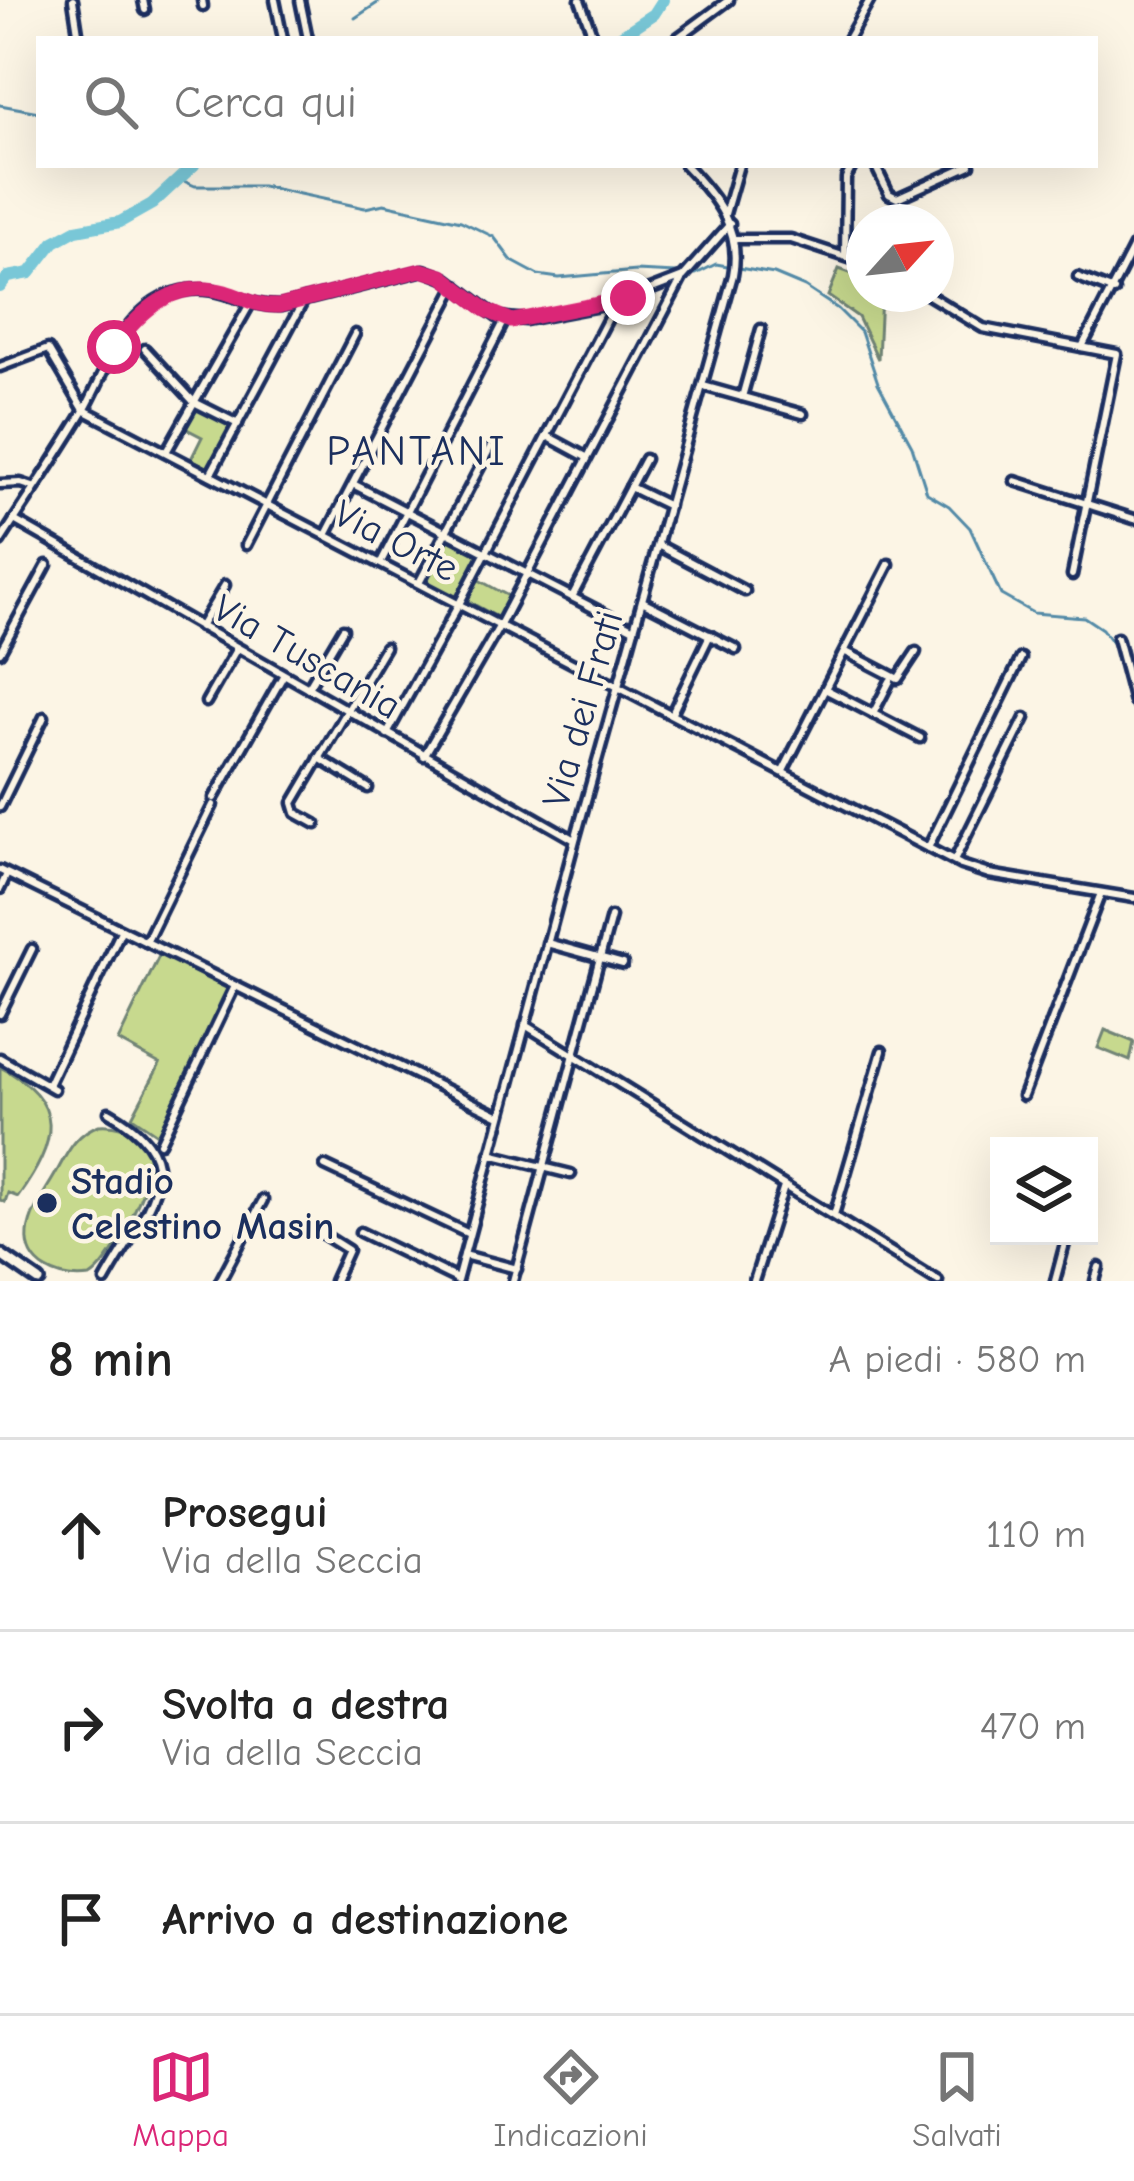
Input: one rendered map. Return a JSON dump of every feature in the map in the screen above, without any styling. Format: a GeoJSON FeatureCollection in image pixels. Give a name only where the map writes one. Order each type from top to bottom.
{"type":"FeatureCollection","features":[{"type":"Feature","properties":{"kind":"main road"},"geometry":{"type":"LineString","coordinates":[[0,1254],[39,1281]]}},
{"type":"Feature","properties":{"kind":"street"},"geometry":{"type":"LineString","coordinates":[[73,0],[79,36]]}},
{"type":"Feature","properties":{"kind":"street"},"geometry":{"type":"LineString","coordinates":[[143,0],[145,10]]}},
{"type":"Feature","properties":{"kind":"street"},"geometry":{"type":"LineString","coordinates":[[275,0],[282,36]]}},
{"type":"Feature","properties":{"kind":"street"},"geometry":{"type":"LineString","coordinates":[[300,0],[307,36]]}},
{"type":"Feature","properties":{"kind":"street"},"geometry":{"type":"LineString","coordinates":[[580,0],[593,36]]}},
{"type":"Feature","properties":{"kind":"street"},"geometry":{"type":"LineString","coordinates":[[680,36],[729,0]]}},
{"type":"Feature","properties":{"kind":"street"},"geometry":{"type":"LineString","coordinates":[[850,36],[870,0]]}},
{"type":"Feature","properties":{"kind":"street","name":"Via dei Frati"},"geometry":{"type":"LineString","coordinates":[[457,1280],[574,840],[733,275],[730,224],[688,168]]}},
{"type":"Feature","properties":{"kind":"street"},"geometry":{"type":"LineString","coordinates":[[725,214],[738,168]]}},
{"type":"Feature","properties":{"kind":"street"},"geometry":{"type":"LineString","coordinates":[[734,239],[791,239],[845,255],[845,181],[852,168]]}},
{"type":"Feature","properties":{"kind":"street"},"geometry":{"type":"LineString","coordinates":[[876,168],[887,191],[897,198],[963,168]]}},
{"type":"Feature","properties":{"kind":"street"},"geometry":{"type":"LineString","coordinates":[[424,756],[500,625],[683,277],[730,224]]}},
{"type":"Feature","properties":{"kind":"street"},"geometry":{"type":"LineString","coordinates":[[1082,346],[1134,246]]}},
{"type":"Feature","properties":{"kind":"street"},"geometry":{"type":"LineString","coordinates":[[0,542],[85,410],[115,345],[154,304],[175,292],[224,292],[250,304],[279,306],[421,270],[435,272],[505,320],[526,320],[616,303],[683,277]]}},
{"type":"Feature","properties":{"kind":"street"},"geometry":{"type":"LineString","coordinates":[[1078,277],[1114,291]]}},
{"type":"Feature","properties":{"kind":"street"},"geometry":{"type":"LineString","coordinates":[[326,536],[456,285]]}},
{"type":"Feature","properties":{"kind":"street"},"geometry":{"type":"LineString","coordinates":[[210,475],[304,300]]}},
{"type":"Feature","properties":{"kind":"street"},"geometry":{"type":"LineString","coordinates":[[387,734],[616,303]]}},
{"type":"Feature","properties":{"kind":"street"},"geometry":{"type":"LineString","coordinates":[[166,452],[250,304]]}},
{"type":"Feature","properties":{"kind":"street"},"geometry":{"type":"LineString","coordinates":[[954,310],[983,328],[1117,354],[1072,575]]}},
{"type":"Feature","properties":{"kind":"street"},"geometry":{"type":"LineString","coordinates":[[380,564],[505,320]]}},
{"type":"Feature","properties":{"kind":"street"},"geometry":{"type":"LineString","coordinates":[[742,397],[761,329]]}},
{"type":"Feature","properties":{"kind":"street"},"geometry":{"type":"LineString","coordinates":[[246,545],[356,334]]}},
{"type":"Feature","properties":{"kind":"street"},"geometry":{"type":"LineString","coordinates":[[0,367],[40,349],[50,350],[85,410]]}},
{"type":"Feature","properties":{"kind":"street"},"geometry":{"type":"LineString","coordinates":[[145,349],[194,402],[238,424]]}},
{"type":"Feature","properties":{"kind":"street"},"geometry":{"type":"LineString","coordinates":[[703,386],[802,414]]}},
{"type":"Feature","properties":{"kind":"street","name":"Via Orte"},"geometry":{"type":"LineString","coordinates":[[85,410],[954,861],[988,874],[1134,898]]}},
{"type":"Feature","properties":{"kind":"street"},"geometry":{"type":"LineString","coordinates":[[547,436],[586,458]]}},
{"type":"Feature","properties":{"kind":"street"},"geometry":{"type":"LineString","coordinates":[[419,584],[490,448]]}},
{"type":"Feature","properties":{"kind":"street"},"geometry":{"type":"LineString","coordinates":[[572,597],[644,459]]}},
{"type":"Feature","properties":{"kind":"street"},"geometry":{"type":"LineString","coordinates":[[1015,481],[1134,519]]}},
{"type":"Feature","properties":{"kind":"street"},"geometry":{"type":"LineString","coordinates":[[0,484],[33,488]]}},
{"type":"Feature","properties":{"kind":"street"},"geometry":{"type":"LineString","coordinates":[[352,484],[634,629]]}},
{"type":"Feature","properties":{"kind":"street"},"geometry":{"type":"LineString","coordinates":[[630,487],[669,506]]}},
{"type":"Feature","properties":{"kind":"street","name":"Via Tuscania"},"geometry":{"type":"LineString","coordinates":[[14,520],[574,840]]}},
{"type":"Feature","properties":{"kind":"street"},"geometry":{"type":"LineString","coordinates":[[658,544],[745,591]]}},
{"type":"Feature","properties":{"kind":"street"},"geometry":{"type":"LineString","coordinates":[[0,652],[47,565]]}},
{"type":"Feature","properties":{"kind":"street"},"geometry":{"type":"LineString","coordinates":[[783,771],[889,565]]}},
{"type":"Feature","properties":{"kind":"street"},"geometry":{"type":"LineString","coordinates":[[200,627],[225,584]]}},
{"type":"Feature","properties":{"kind":"street"},"geometry":{"type":"LineString","coordinates":[[642,601],[736,649]]}},
{"type":"Feature","properties":{"kind":"street"},"geometry":{"type":"LineString","coordinates":[[308,689],[343,629]]}},
{"type":"Feature","properties":{"kind":"street"},"geometry":{"type":"LineString","coordinates":[[672,714],[710,635]]}},
{"type":"Feature","properties":{"kind":"street"},"geometry":{"type":"LineString","coordinates":[[1117,638],[1134,702]]}},
{"type":"Feature","properties":{"kind":"street"},"geometry":{"type":"LineString","coordinates":[[316,824],[297,814],[292,804],[385,647]]}},
{"type":"Feature","properties":{"kind":"street"},"geometry":{"type":"LineString","coordinates":[[206,701],[237,648]]}},
{"type":"Feature","properties":{"kind":"street"},"geometry":{"type":"LineString","coordinates":[[844,652],[898,679],[916,652]]}},
{"type":"Feature","properties":{"kind":"street"},"geometry":{"type":"LineString","coordinates":[[928,848],[1021,658]]}},
{"type":"Feature","properties":{"kind":"street"},"geometry":{"type":"LineString","coordinates":[[145,943],[283,675]]}},
{"type":"Feature","properties":{"kind":"street"},"geometry":{"type":"LineString","coordinates":[[873,714],[890,681]]}},
{"type":"Feature","properties":{"kind":"street"},"geometry":{"type":"LineString","coordinates":[[825,689],[920,739]]}},
{"type":"Feature","properties":{"kind":"street"},"geometry":{"type":"LineString","coordinates":[[0,807],[44,717]]}},
{"type":"Feature","properties":{"kind":"street"},"geometry":{"type":"LineString","coordinates":[[954,861],[1025,718]]}},
{"type":"Feature","properties":{"kind":"street"},"geometry":{"type":"LineString","coordinates":[[319,758],[368,788]]}},
{"type":"Feature","properties":{"kind":"street"},"geometry":{"type":"LineString","coordinates":[[0,889],[4,872],[500,1116]]}},
{"type":"Feature","properties":{"kind":"street"},"geometry":{"type":"LineString","coordinates":[[1023,1096],[1101,893]]}},
{"type":"Feature","properties":{"kind":"street"},"geometry":{"type":"LineString","coordinates":[[514,1281],[611,917]]}},
{"type":"Feature","properties":{"kind":"street"},"geometry":{"type":"LineString","coordinates":[[0,1058],[51,1087],[121,931]]}},
{"type":"Feature","properties":{"kind":"street"},"geometry":{"type":"LineString","coordinates":[[547,944],[623,964]]}},
{"type":"Feature","properties":{"kind":"street"},"geometry":{"type":"LineString","coordinates":[[0,1014],[32,949]]}},
{"type":"Feature","properties":{"kind":"street"},"geometry":{"type":"LineString","coordinates":[[160,1143],[235,986]]}},
{"type":"Feature","properties":{"kind":"street"},"geometry":{"type":"LineString","coordinates":[[525,1025],[938,1281]]}},
{"type":"Feature","properties":{"kind":"street"},"geometry":{"type":"LineString","coordinates":[[833,1216],[882,1052]]}},
{"type":"Feature","properties":{"kind":"street"},"geometry":{"type":"LineString","coordinates":[[105,1281],[154,1191],[160,1170],[146,1138],[109,1112]]}},
{"type":"Feature","properties":{"kind":"street"},"geometry":{"type":"LineString","coordinates":[[490,1154],[571,1174]]}},
{"type":"Feature","properties":{"kind":"street"},"geometry":{"type":"LineString","coordinates":[[326,1166],[469,1234]]}},
{"type":"Feature","properties":{"kind":"street"},"geometry":{"type":"LineString","coordinates":[[754,1281],[784,1186]]}},
{"type":"Feature","properties":{"kind":"street"},"geometry":{"type":"LineString","coordinates":[[220,1281],[263,1200]]}},
{"type":"Feature","properties":{"kind":"street"},"geometry":{"type":"LineString","coordinates":[[310,1226],[349,1252],[334,1281]]}},
{"type":"Feature","properties":{"kind":"street"},"geometry":{"type":"LineString","coordinates":[[360,1232],[457,1280]]}},
{"type":"Feature","properties":{"kind":"street"},"geometry":{"type":"LineString","coordinates":[[1055,1281],[1065,1245]]}},
{"type":"Feature","properties":{"kind":"street"},"geometry":{"type":"LineString","coordinates":[[464,1255],[517,1269]]}},
{"type":"Feature","properties":{"kind":"street"},"geometry":{"type":"LineString","coordinates":[[1095,1281],[1100,1267]]}},
{"type":"Feature","properties":{"kind":"green space"},"geometry":{"type":"Polygon","coordinates":[[[839,269],[846,272],[846,309],[828,296],[839,269]]]}},
{"type":"Feature","properties":{"kind":"green space"},"geometry":{"type":"Polygon","coordinates":[[[851,312],[880,312],[878,359],[858,317],[851,312]]]}},
{"type":"Feature","properties":{"kind":"green space"},"geometry":{"type":"Polygon","coordinates":[[[195,403],[234,424],[211,469],[191,459],[202,437],[183,427],[195,403]]]}},
{"type":"Feature","properties":{"kind":"green space"},"geometry":{"type":"Polygon","coordinates":[[[449,536],[483,555],[459,600],[425,582],[449,536]]]}},
{"type":"Feature","properties":{"kind":"green space"},"geometry":{"type":"Polygon","coordinates":[[[477,579],[512,598],[501,619],[466,600],[477,579]]]}},
{"type":"Feature","properties":{"kind":"green space"},"geometry":{"type":"Polygon","coordinates":[[[161,952],[232,986],[160,1136],[132,1117],[160,1064],[118,1041],[161,952]]]}},
{"type":"Feature","properties":{"kind":"green space"},"geometry":{"type":"Polygon","coordinates":[[[1105,1030],[1134,1042],[1130,1061],[1098,1048],[1105,1030]]]}},
{"type":"Feature","properties":{"kind":"green space"},"geometry":{"type":"Polygon","coordinates":[[[0,1067],[37,1094],[49,1124],[31,1177],[18,1197],[8,1193],[5,1202],[0,1200],[0,1067]]]}},
{"type":"Feature","properties":{"kind":"green space"},"geometry":{"type":"Polygon","coordinates":[[[99,1125],[119,1127],[135,1136],[146,1150],[150,1171],[134,1212],[99,1270],[90,1277],[56,1274],[32,1254],[29,1225],[68,1151],[99,1125]]]}},
{"type":"Feature","properties":{"kind":"waterway"},"geometry":{"type":"LineString","coordinates":[[355,18],[382,0]]}},
{"type":"Feature","properties":{"kind":"waterway"},"geometry":{"type":"LineString","coordinates":[[621,36],[654,14],[663,0]]}},
{"type":"Feature","properties":{"kind":"waterway"},"geometry":{"type":"LineString","coordinates":[[0,105],[36,111]]}},
{"type":"Feature","properties":{"kind":"waterway"},"geometry":{"type":"LineString","coordinates":[[0,287],[8,277],[30,273],[54,242],[76,230],[120,222],[152,204],[191,168]]}},
{"type":"Feature","properties":{"kind":"waterway"},"geometry":{"type":"LineString","coordinates":[[179,179],[195,186],[262,186],[365,208],[384,204],[461,221],[494,237],[512,261],[538,275],[696,274],[716,264],[774,274],[805,287],[861,332],[878,383],[912,446],[927,493],[949,506],[970,528],[1001,595],[1033,613],[1084,617],[1102,629],[1117,650]]}},
{"type":"Feature","properties":{"kind":"place","name":"Stadio Celestino Masin"},"geometry":{"type":"Point","coordinates":[47,1203]}},
{"type":"Feature","properties":{"kind":"district","name":"PANTANI"},"geometry":{"type":"Point","coordinates":[417,451]}},
{"type":"Feature","properties":{"kind":"route"},"geometry":{"type":"LineString","coordinates":[[114,347],[154,304],[175,292],[199,289],[224,292],[257,306],[279,306],[424,270],[451,281],[493,315],[515,322],[628,298]]}}]}
